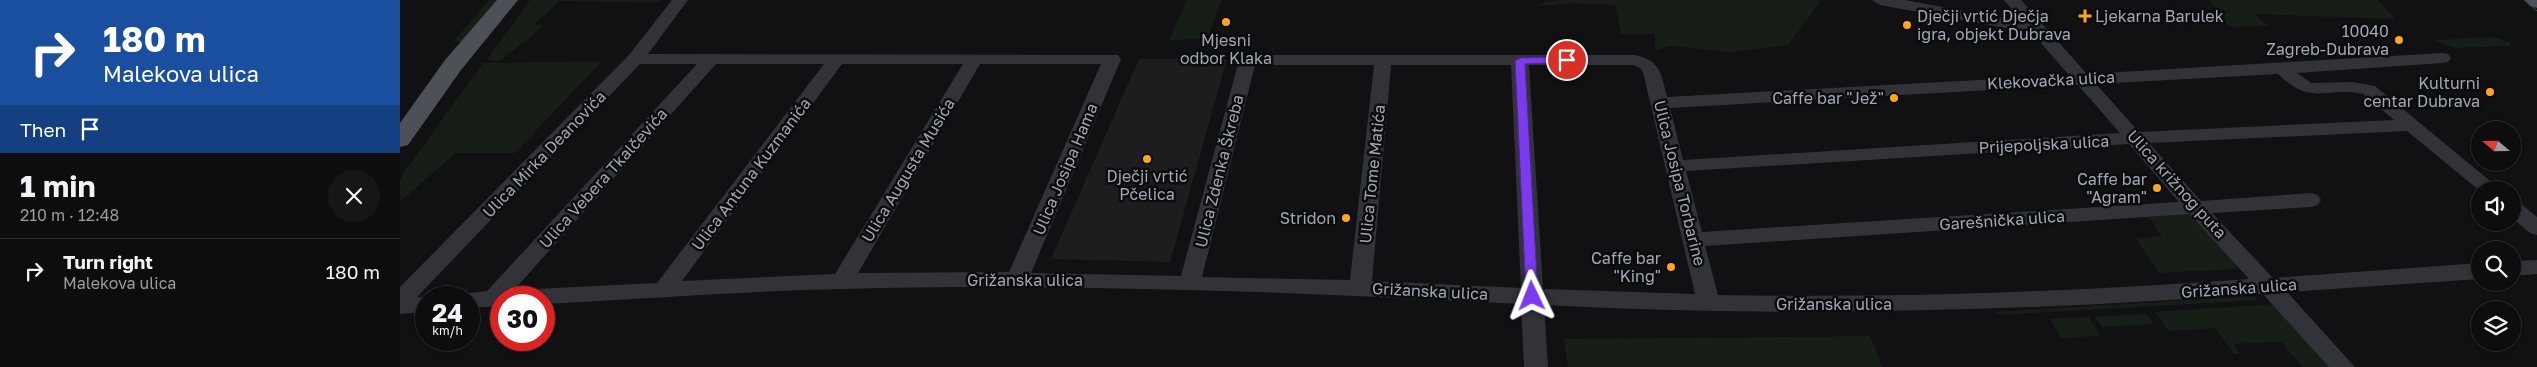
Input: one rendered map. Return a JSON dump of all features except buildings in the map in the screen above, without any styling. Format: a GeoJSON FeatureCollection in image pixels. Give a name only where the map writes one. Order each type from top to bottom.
{"type":"FeatureCollection","features":[{"type":"Feature","properties":{"kind":"main road"},"geometry":{"type":"LineString","coordinates":[[400,140],[453,65],[508,0]]}},
{"type":"Feature","properties":{"kind":"street","name":"Ulica Mirka Deanovića"},"geometry":{"type":"LineString","coordinates":[[400,301],[635,60],[680,0]]}},
{"type":"Feature","properties":{"kind":"street"},"geometry":{"type":"LineString","coordinates":[[1880,0],[2038,29]]}},
{"type":"Feature","properties":{"kind":"street"},"geometry":{"type":"LineString","coordinates":[[1999,23],[2004,0]]}},
{"type":"Feature","properties":{"kind":"street","name":"Ulica križnog puta"},"geometry":{"type":"LineString","coordinates":[[2012,0],[2195,207],[2343,367]]}},
{"type":"Feature","properties":{"kind":"street"},"geometry":{"type":"LineString","coordinates":[[635,60],[838,58],[974,60]]}},
{"type":"Feature","properties":{"kind":"street","name":"Ulica Antuna Kuzmanića"},"geometry":{"type":"LineString","coordinates":[[664,289],[838,58]]}},
{"type":"Feature","properties":{"kind":"street","name":"Klekovačka ulica"},"geometry":{"type":"LineString","coordinates":[[1660,102],[2080,78],[2282,69],[2442,58]]}},
{"type":"Feature","properties":{"kind":"street","name":"Ulica Vebera Tkalčevića"},"geometry":{"type":"LineString","coordinates":[[505,286],[711,59]]}},
{"type":"Feature","properties":{"kind":"street","name":"Ulica Josipa Hama"},"geometry":{"type":"LineString","coordinates":[[974,60],[1112,59],[1017,280]]}},
{"type":"Feature","properties":{"kind":"street","name":"Ulica Augusta Musića"},"geometry":{"type":"LineString","coordinates":[[842,281],[974,60]]}},
{"type":"Feature","properties":{"kind":"street","name":"Ulica Zdenka Škreba"},"geometry":{"type":"LineString","coordinates":[[1190,282],[1248,60],[1383,60]]}},
{"type":"Feature","properties":{"kind":"street"},"geometry":{"type":"LineString","coordinates":[[1383,60],[1520,61],[1536,367]]}},
{"type":"Feature","properties":{"kind":"street","name":"Ulica Tome Matića"},"geometry":{"type":"LineString","coordinates":[[1360,288],[1383,60]]}},
{"type":"Feature","properties":{"kind":"street","name":"Ulica Josipa Torbarine"},"geometry":{"type":"LineString","coordinates":[[1520,61],[1635,60],[1646,64],[1652,72],[1660,102],[1709,304]]}},
{"type":"Feature","properties":{"kind":"street"},"geometry":{"type":"LineString","coordinates":[[2282,69],[2299,84],[2307,88],[2354,86],[2369,90],[2480,181]]}},
{"type":"Feature","properties":{"kind":"street","name":"Prijepoljska ulica"},"geometry":{"type":"LineString","coordinates":[[1676,166],[2256,130],[2412,124]]}},
{"type":"Feature","properties":{"kind":"street","name":"Garešnička ulica"},"geometry":{"type":"LineString","coordinates":[[1694,240],[2311,200]]}},
{"type":"Feature","properties":{"kind":"street"},"geometry":{"type":"LineString","coordinates":[[2521,215],[2537,228]]}},
{"type":"Feature","properties":{"kind":"street"},"geometry":{"type":"LineString","coordinates":[[2521,268],[2537,267]]}},
{"type":"Feature","properties":{"kind":"street","name":"Grižanska ulica"},"geometry":{"type":"LineString","coordinates":[[555,294],[842,281],[1017,280],[1190,282],[1709,304],[1856,305],[2002,301],[2269,286],[2471,272]]}},
{"type":"Feature","properties":{"kind":"street"},"geometry":{"type":"LineString","coordinates":[[400,306],[415,305]]}},
{"type":"Feature","properties":{"kind":"shaded area"},"geometry":{"type":"Polygon","coordinates":[[[489,0],[498,0],[464,41],[453,42],[489,0]]]}},
{"type":"Feature","properties":{"kind":"shaded area"},"geometry":{"type":"Polygon","coordinates":[[[530,0],[661,0],[659,2],[560,1],[534,24],[545,25],[500,61],[487,60],[530,0]]]}},
{"type":"Feature","properties":{"kind":"shaded area"},"geometry":{"type":"Polygon","coordinates":[[[1187,0],[1222,0],[1207,39],[1169,40],[1187,0]]]}},
{"type":"Feature","properties":{"kind":"shaded area"},"geometry":{"type":"Polygon","coordinates":[[[1557,0],[1821,1],[1788,45],[1731,52],[1669,46],[1656,51],[1654,34],[1621,34],[1615,5],[1575,3],[1533,6],[1557,0]]]}},
{"type":"Feature","properties":{"kind":"shaded area"},"geometry":{"type":"Polygon","coordinates":[[[2210,0],[2378,0],[2395,19],[2254,14],[2269,26],[2229,27],[2210,0]]]}},
{"type":"Feature","properties":{"kind":"shaded area"},"geometry":{"type":"Polygon","coordinates":[[[2494,37],[2510,43],[2510,46],[2455,48],[2434,40],[2494,37]]]}},
{"type":"Feature","properties":{"kind":"shaded area","name":"Dječji vrtić Pčelica"},"geometry":{"type":"Polygon","coordinates":[[[1139,59],[1227,59],[1170,262],[1051,259],[1139,59]]]}},
{"type":"Feature","properties":{"kind":"shaded area"},"geometry":{"type":"Polygon","coordinates":[[[601,62],[515,153],[455,153],[400,202],[400,181],[403,174],[483,63],[601,62]]]}},
{"type":"Feature","properties":{"kind":"shaded area"},"geometry":{"type":"Polygon","coordinates":[[[2190,213],[2236,264],[2238,269],[2159,273],[2136,239],[2162,236],[2149,217],[2190,213]]]}},
{"type":"Feature","properties":{"kind":"shaded area"},"geometry":{"type":"Polygon","coordinates":[[[2254,296],[2258,300],[1997,315],[1995,312],[2254,296]]]}},
{"type":"Feature","properties":{"kind":"shaded area"},"geometry":{"type":"Polygon","coordinates":[[[2274,304],[2331,367],[2303,367],[2281,342],[2234,344],[2240,354],[2234,354],[2215,328],[2168,331],[2155,312],[2274,304]]]}},
{"type":"Feature","properties":{"kind":"shaded area"},"geometry":{"type":"Polygon","coordinates":[[[2146,314],[2154,324],[2102,327],[2095,317],[2146,314]]]}},
{"type":"Feature","properties":{"kind":"shaded area"},"geometry":{"type":"Polygon","coordinates":[[[2089,317],[2101,336],[2062,338],[2050,319],[2089,317]]]}},
{"type":"Feature","properties":{"kind":"shaded area"},"geometry":{"type":"Polygon","coordinates":[[[1870,336],[1882,367],[1568,367],[1564,339],[1870,336]]]}},
{"type":"Feature","properties":{"kind":"tram line"},"geometry":{"type":"LineString","coordinates":[[2524,0],[2537,11]]}},
{"type":"Feature","properties":{"kind":"place","name":"Ljekarna Barulek"},"geometry":{"type":"Point","coordinates":[2085,16]}},
{"type":"Feature","properties":{"kind":"place","name":"Mjesni odbor Klaka"},"geometry":{"type":"Point","coordinates":[1226,22]}},
{"type":"Feature","properties":{"kind":"place","name":"Dječji vrtić Dječja igra, objekt Dubrava"},"geometry":{"type":"Point","coordinates":[1907,25]}},
{"type":"Feature","properties":{"kind":"place","name":"10040 Zagreb-Dubrava"},"geometry":{"type":"Point","coordinates":[2399,40]}},
{"type":"Feature","properties":{"kind":"place","name":"Kulturni centar Dubrava"},"geometry":{"type":"Point","coordinates":[2490,92]}},
{"type":"Feature","properties":{"kind":"place","name":"Caffe bar \"Jež\""},"geometry":{"type":"Point","coordinates":[1894,98]}},
{"type":"Feature","properties":{"kind":"place","name":"Dječji vrtić Pčelica"},"geometry":{"type":"Point","coordinates":[1147,159]}},
{"type":"Feature","properties":{"kind":"place","name":"Caffe bar \"Agram\""},"geometry":{"type":"Point","coordinates":[2157,188]}},
{"type":"Feature","properties":{"kind":"place","name":"Stridon"},"geometry":{"type":"Point","coordinates":[1346,218]}},
{"type":"Feature","properties":{"kind":"place","name":"Caffe bar \"King\""},"geometry":{"type":"Point","coordinates":[1671,267]}},
{"type":"Feature","properties":{"kind":"route"},"geometry":{"type":"LineString","coordinates":[[1532,296],[1520,61],[1567,60]]}}]}
